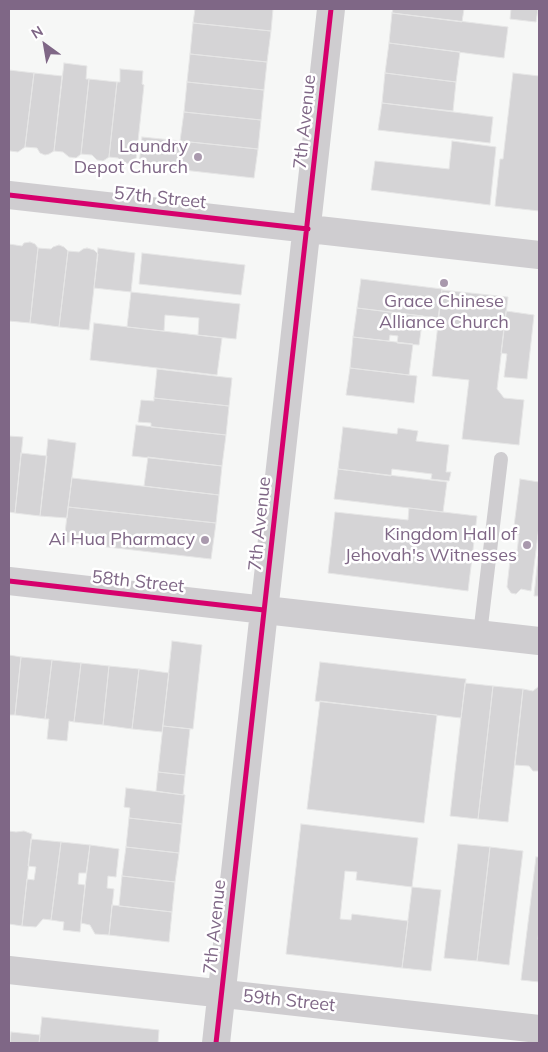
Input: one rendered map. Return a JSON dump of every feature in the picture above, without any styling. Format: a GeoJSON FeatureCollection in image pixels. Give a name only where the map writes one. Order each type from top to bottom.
{"type":"FeatureCollection","features":[{"type":"Feature","properties":{"kind":"street","name":"7th Avenue"},"geometry":{"type":"LineString","coordinates":[[216,1043],[332,9]]}},
{"type":"Feature","properties":{"kind":"street","name":"57th Street"},"geometry":{"type":"LineString","coordinates":[[9,195],[539,255]]}},
{"type":"Feature","properties":{"kind":"street","name":"58th Street"},"geometry":{"type":"LineString","coordinates":[[9,581],[539,641]]}},
{"type":"Feature","properties":{"kind":"street","name":"59th Street"},"geometry":{"type":"LineString","coordinates":[[9,970],[539,1029]]}},
{"type":"Feature","properties":{"kind":"lane"},"geometry":{"type":"LineString","coordinates":[[480,634],[502,459]]}},
{"type":"Feature","properties":{"kind":"building"},"geometry":{"type":"Polygon","coordinates":[[[195,9],[273,9],[271,31],[193,23],[195,9]]]}},
{"type":"Feature","properties":{"kind":"building"},"geometry":{"type":"Polygon","coordinates":[[[393,9],[464,9],[462,22],[392,13],[393,9]]]}},
{"type":"Feature","properties":{"kind":"building"},"geometry":{"type":"Polygon","coordinates":[[[511,9],[538,9],[536,22],[510,19],[511,9]]]}},
{"type":"Feature","properties":{"kind":"building"},"geometry":{"type":"Polygon","coordinates":[[[392,13],[508,27],[504,58],[389,43],[392,13]]]}},
{"type":"Feature","properties":{"kind":"building"},"geometry":{"type":"Polygon","coordinates":[[[193,23],[271,31],[267,62],[190,54],[193,23]]]}},
{"type":"Feature","properties":{"kind":"building"},"geometry":{"type":"Polygon","coordinates":[[[389,43],[460,52],[456,82],[385,73],[389,43]]]}},
{"type":"Feature","properties":{"kind":"building"},"geometry":{"type":"Polygon","coordinates":[[[190,54],[267,62],[264,90],[187,82],[190,54]]]}},
{"type":"Feature","properties":{"kind":"building"},"geometry":{"type":"Polygon","coordinates":[[[64,63],[87,66],[86,79],[89,79],[81,154],[76,158],[69,157],[63,152],[54,151],[64,63]]]}},
{"type":"Feature","properties":{"kind":"building"},"geometry":{"type":"Polygon","coordinates":[[[120,69],[143,71],[142,84],[144,85],[136,160],[131,164],[124,163],[118,158],[109,157],[117,82],[120,82],[120,69]]]}},
{"type":"Feature","properties":{"kind":"building"},"geometry":{"type":"Polygon","coordinates":[[[9,70],[34,73],[25,147],[18,152],[10,151],[9,149],[9,70]]]}},
{"type":"Feature","properties":{"kind":"building"},"geometry":{"type":"Polygon","coordinates":[[[34,73],[62,76],[54,151],[45,155],[40,153],[37,148],[25,147],[34,73]]]}},
{"type":"Feature","properties":{"kind":"building"},"geometry":{"type":"Polygon","coordinates":[[[385,73],[456,82],[453,111],[382,103],[385,73]]]}},
{"type":"Feature","properties":{"kind":"building"},"geometry":{"type":"Polygon","coordinates":[[[513,73],[539,76],[539,211],[495,206],[500,159],[503,159],[513,73]]]}},
{"type":"Feature","properties":{"kind":"building"},"geometry":{"type":"Polygon","coordinates":[[[89,79],[117,82],[109,157],[103,161],[97,160],[92,155],[81,154],[89,79]]]}},
{"type":"Feature","properties":{"kind":"building"},"geometry":{"type":"Polygon","coordinates":[[[187,82],[264,90],[261,120],[184,112],[187,82]]]}},
{"type":"Feature","properties":{"kind":"building"},"geometry":{"type":"Polygon","coordinates":[[[382,103],[493,117],[490,143],[378,130],[382,103]]]}},
{"type":"Feature","properties":{"kind":"building"},"geometry":{"type":"Polygon","coordinates":[[[184,112],[261,120],[258,149],[180,141],[184,112]]]}},
{"type":"Feature","properties":{"kind":"building","name":"Laundry Depot Church"},"geometry":{"type":"Polygon","coordinates":[[[142,137],[258,149],[254,178],[139,165],[142,137]]]}},
{"type":"Feature","properties":{"kind":"building"},"geometry":{"type":"Polygon","coordinates":[[[452,141],[496,147],[490,205],[371,190],[375,161],[449,169],[452,141]]]}},
{"type":"Feature","properties":{"kind":"building"},"geometry":{"type":"Polygon","coordinates":[[[30,242],[38,248],[30,323],[9,321],[9,244],[22,246],[24,243],[30,242]]]}},
{"type":"Feature","properties":{"kind":"building"},"geometry":{"type":"Polygon","coordinates":[[[59,245],[68,251],[59,327],[30,323],[38,248],[51,249],[59,245]]]}},
{"type":"Feature","properties":{"kind":"building"},"geometry":{"type":"Polygon","coordinates":[[[87,248],[94,250],[98,254],[89,330],[59,327],[68,251],[79,252],[87,248]]]}},
{"type":"Feature","properties":{"kind":"building"},"geometry":{"type":"Polygon","coordinates":[[[98,248],[135,253],[131,292],[94,288],[98,248]]]}},
{"type":"Feature","properties":{"kind":"building"},"geometry":{"type":"Polygon","coordinates":[[[142,253],[245,265],[241,295],[139,284],[142,253]]]}},
{"type":"Feature","properties":{"kind":"building"},"geometry":{"type":"Polygon","coordinates":[[[361,279],[442,289],[438,318],[357,308],[361,279]]]}},
{"type":"Feature","properties":{"kind":"building"},"geometry":{"type":"Polygon","coordinates":[[[442,290],[508,297],[497,389],[504,398],[524,400],[519,445],[462,439],[469,380],[432,376],[442,290]]]}},
{"type":"Feature","properties":{"kind":"building"},"geometry":{"type":"Polygon","coordinates":[[[131,292],[240,304],[236,339],[198,335],[199,318],[165,315],[164,331],[127,327],[131,292]]]}},
{"type":"Feature","properties":{"kind":"building"},"geometry":{"type":"Polygon","coordinates":[[[357,308],[423,316],[419,345],[397,343],[398,336],[390,335],[389,341],[353,337],[357,308]]]}},
{"type":"Feature","properties":{"kind":"building"},"geometry":{"type":"Polygon","coordinates":[[[506,311],[534,315],[527,379],[504,377],[507,354],[501,353],[506,311]]]}},
{"type":"Feature","properties":{"kind":"building"},"geometry":{"type":"Polygon","coordinates":[[[94,323],[222,338],[217,375],[90,360],[94,323]]]}},
{"type":"Feature","properties":{"kind":"building"},"geometry":{"type":"Polygon","coordinates":[[[353,337],[413,344],[409,375],[350,368],[353,337]]]}},
{"type":"Feature","properties":{"kind":"building"},"geometry":{"type":"Polygon","coordinates":[[[350,368],[417,376],[414,403],[346,395],[350,368]]]}},
{"type":"Feature","properties":{"kind":"building"},"geometry":{"type":"Polygon","coordinates":[[[157,369],[232,378],[229,406],[154,398],[157,369]]]}},
{"type":"Feature","properties":{"kind":"building"},"geometry":{"type":"Polygon","coordinates":[[[154,398],[229,406],[226,435],[151,427],[151,423],[138,422],[141,400],[154,401],[154,398]]]}},
{"type":"Feature","properties":{"kind":"building"},"geometry":{"type":"Polygon","coordinates":[[[136,425],[226,435],[222,466],[132,456],[136,425]]]}},
{"type":"Feature","properties":{"kind":"building"},"geometry":{"type":"Polygon","coordinates":[[[343,427],[397,434],[398,428],[418,431],[416,441],[449,445],[446,472],[451,472],[449,481],[431,479],[432,474],[392,469],[391,476],[338,469],[343,427]]]}},
{"type":"Feature","properties":{"kind":"building"},"geometry":{"type":"Polygon","coordinates":[[[9,436],[23,437],[15,513],[9,512],[9,436]]]}},
{"type":"Feature","properties":{"kind":"building"},"geometry":{"type":"Polygon","coordinates":[[[48,439],[76,443],[67,518],[40,516],[48,439]]]}},
{"type":"Feature","properties":{"kind":"building"},"geometry":{"type":"Polygon","coordinates":[[[21,453],[47,456],[40,516],[15,513],[21,453]]]}},
{"type":"Feature","properties":{"kind":"building"},"geometry":{"type":"Polygon","coordinates":[[[148,457],[222,466],[219,495],[144,486],[148,457]]]}},
{"type":"Feature","properties":{"kind":"building"},"geometry":{"type":"Polygon","coordinates":[[[338,469],[447,482],[443,512],[334,499],[338,469]]]}},
{"type":"Feature","properties":{"kind":"building"},"geometry":{"type":"Polygon","coordinates":[[[72,478],[219,495],[216,523],[68,507],[72,478]]]}},
{"type":"Feature","properties":{"kind":"building","name":"Kingdom Hall of Jehovah's Witnesses"},"geometry":{"type":"Polygon","coordinates":[[[520,479],[539,482],[539,526],[531,591],[521,589],[516,594],[511,593],[507,587],[510,560],[516,560],[519,535],[513,534],[520,479]]]}},
{"type":"Feature","properties":{"kind":"building"},"geometry":{"type":"Polygon","coordinates":[[[68,507],[216,523],[211,559],[64,542],[68,507]]]}},
{"type":"Feature","properties":{"kind":"building"},"geometry":{"type":"Polygon","coordinates":[[[409,508],[477,516],[468,591],[328,573],[335,512],[408,520],[409,508]]]}},
{"type":"Feature","properties":{"kind":"building"},"geometry":{"type":"Polygon","coordinates":[[[538,557],[539,596],[534,596],[538,557]]]}},
{"type":"Feature","properties":{"kind":"building"},"geometry":{"type":"Polygon","coordinates":[[[172,641],[202,645],[193,729],[163,726],[172,641]]]}},
{"type":"Feature","properties":{"kind":"building"},"geometry":{"type":"Polygon","coordinates":[[[9,655],[21,657],[15,715],[9,715],[9,655]]]}},
{"type":"Feature","properties":{"kind":"building"},"geometry":{"type":"Polygon","coordinates":[[[21,657],[52,660],[45,719],[15,715],[21,657]]]}},
{"type":"Feature","properties":{"kind":"building"},"geometry":{"type":"Polygon","coordinates":[[[52,660],[81,663],[74,722],[69,721],[67,741],[47,739],[49,719],[45,719],[52,660]]]}},
{"type":"Feature","properties":{"kind":"building"},"geometry":{"type":"Polygon","coordinates":[[[320,662],[466,679],[461,718],[315,701],[320,662]]]}},
{"type":"Feature","properties":{"kind":"building"},"geometry":{"type":"Polygon","coordinates":[[[81,663],[109,666],[103,725],[74,722],[81,663]]]}},
{"type":"Feature","properties":{"kind":"building"},"geometry":{"type":"Polygon","coordinates":[[[109,666],[139,669],[132,729],[103,725],[109,666]]]}},
{"type":"Feature","properties":{"kind":"building"},"geometry":{"type":"Polygon","coordinates":[[[139,669],[169,673],[162,732],[132,729],[139,669]]]}},
{"type":"Feature","properties":{"kind":"building"},"geometry":{"type":"Polygon","coordinates":[[[465,683],[493,686],[478,819],[450,816],[465,683]]]}},
{"type":"Feature","properties":{"kind":"building"},"geometry":{"type":"Polygon","coordinates":[[[493,686],[523,689],[508,822],[478,819],[493,686]]]}},
{"type":"Feature","properties":{"kind":"building"},"geometry":{"type":"Polygon","coordinates":[[[538,687],[539,771],[533,771],[529,766],[515,765],[523,689],[533,691],[538,687]]]}},
{"type":"Feature","properties":{"kind":"building"},"geometry":{"type":"Polygon","coordinates":[[[320,701],[437,715],[424,823],[307,809],[320,701]]]}},
{"type":"Feature","properties":{"kind":"building"},"geometry":{"type":"Polygon","coordinates":[[[163,726],[190,729],[185,775],[158,772],[163,726]]]}},
{"type":"Feature","properties":{"kind":"building"},"geometry":{"type":"Polygon","coordinates":[[[158,772],[185,775],[183,795],[156,791],[158,772]]]}},
{"type":"Feature","properties":{"kind":"building"},"geometry":{"type":"Polygon","coordinates":[[[126,788],[185,795],[182,824],[129,818],[130,808],[124,807],[126,788]]]}},
{"type":"Feature","properties":{"kind":"building"},"geometry":{"type":"Polygon","coordinates":[[[129,818],[182,824],[179,853],[126,847],[129,818]]]}},
{"type":"Feature","properties":{"kind":"building"},"geometry":{"type":"Polygon","coordinates":[[[301,824],[418,838],[412,887],[356,880],[357,872],[345,871],[340,919],[351,920],[352,914],[408,921],[402,968],[286,954],[301,824]]]}},
{"type":"Feature","properties":{"kind":"building"},"geometry":{"type":"Polygon","coordinates":[[[9,831],[24,831],[32,834],[22,926],[9,924],[9,831]]]}},
{"type":"Feature","properties":{"kind":"building"},"geometry":{"type":"Polygon","coordinates":[[[31,839],[61,842],[51,920],[43,919],[36,927],[22,926],[27,879],[34,880],[36,867],[28,866],[31,839]]]}},
{"type":"Feature","properties":{"kind":"building"},"geometry":{"type":"Polygon","coordinates":[[[61,842],[90,845],[86,873],[79,873],[78,884],[85,885],[80,932],[63,930],[64,922],[51,920],[61,842]]]}},
{"type":"Feature","properties":{"kind":"building"},"geometry":{"type":"Polygon","coordinates":[[[458,844],[490,847],[477,961],[444,958],[458,844]]]}},
{"type":"Feature","properties":{"kind":"building"},"geometry":{"type":"Polygon","coordinates":[[[90,845],[119,849],[116,877],[108,876],[107,888],[114,889],[109,935],[95,934],[90,925],[81,923],[90,845]]]}},
{"type":"Feature","properties":{"kind":"building"},"geometry":{"type":"Polygon","coordinates":[[[126,847],[179,853],[175,882],[122,876],[126,847]]]}},
{"type":"Feature","properties":{"kind":"building"},"geometry":{"type":"Polygon","coordinates":[[[490,847],[523,851],[509,965],[477,961],[490,847]]]}},
{"type":"Feature","properties":{"kind":"building"},"geometry":{"type":"Polygon","coordinates":[[[536,857],[539,857],[539,982],[521,980],[536,857]]]}},
{"type":"Feature","properties":{"kind":"building"},"geometry":{"type":"Polygon","coordinates":[[[122,876],[175,882],[172,912],[119,906],[122,876]]]}},
{"type":"Feature","properties":{"kind":"building"},"geometry":{"type":"Polygon","coordinates":[[[412,887],[441,890],[431,971],[402,968],[412,887]]]}},
{"type":"Feature","properties":{"kind":"building"},"geometry":{"type":"Polygon","coordinates":[[[112,905],[172,912],[169,942],[109,935],[112,905]]]}},
{"type":"Feature","properties":{"kind":"building"},"geometry":{"type":"Polygon","coordinates":[[[42,1017],[159,1030],[158,1043],[39,1043],[42,1017]]]}},
{"type":"Feature","properties":{"kind":"building"},"geometry":{"type":"Polygon","coordinates":[[[11,1032],[40,1035],[39,1043],[10,1043],[11,1032]]]}},
{"type":"Feature","properties":{"kind":"cycle path"},"geometry":{"type":"LineString","coordinates":[[216,1043],[331,9]]}},
{"type":"Feature","properties":{"kind":"cycle path"},"geometry":{"type":"LineString","coordinates":[[9,195],[308,229]]}},
{"type":"Feature","properties":{"kind":"cycle path"},"geometry":{"type":"LineString","coordinates":[[9,581],[264,610]]}},
{"type":"Feature","properties":{"kind":"place","name":"Laundry Depot Church"},"geometry":{"type":"Point","coordinates":[198,157]}},
{"type":"Feature","properties":{"kind":"place","name":"Grace Chinese Alliance Church"},"geometry":{"type":"Point","coordinates":[444,283]}},
{"type":"Feature","properties":{"kind":"place","name":"Ai Hua Pharmacy"},"geometry":{"type":"Point","coordinates":[205,540]}},
{"type":"Feature","properties":{"kind":"place","name":"Kingdom Hall of Jehovah's Witnesses"},"geometry":{"type":"Point","coordinates":[527,545]}}]}
